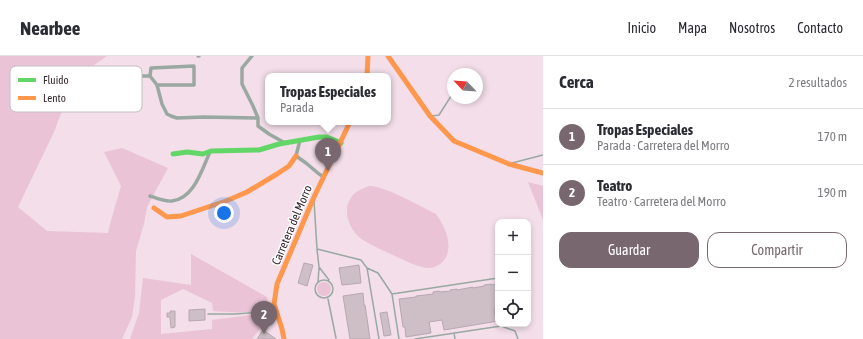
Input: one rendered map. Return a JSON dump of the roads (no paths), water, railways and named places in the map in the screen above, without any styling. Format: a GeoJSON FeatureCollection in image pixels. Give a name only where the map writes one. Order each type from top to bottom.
{"type":"FeatureCollection","features":[{"type":"Feature","properties":{"kind":"street"},"geometry":{"type":"LineString","coordinates":[[252,56],[242,68],[242,84],[258,118],[258,126],[285,143]]}},
{"type":"Feature","properties":{"kind":"street"},"geometry":{"type":"LineString","coordinates":[[367,73],[368,56]]}},
{"type":"Feature","properties":{"kind":"street"},"geometry":{"type":"LineString","coordinates":[[388,56],[430,116],[454,141],[509,164],[543,173]]}},
{"type":"Feature","properties":{"kind":"street"},"geometry":{"type":"LineString","coordinates":[[157,85],[194,85],[194,66],[151,68],[150,76],[157,85],[162,104],[167,114],[177,118],[258,118]]}},
{"type":"Feature","properties":{"kind":"street"},"geometry":{"type":"LineString","coordinates":[[142,76],[150,76]]}},
{"type":"Feature","properties":{"kind":"street","name":"Carretera del Morro"},"geometry":{"type":"LineString","coordinates":[[284,339],[274,304],[277,284],[314,197],[349,125]]}},
{"type":"Feature","properties":{"kind":"street"},"geometry":{"type":"LineString","coordinates":[[172,154],[187,152],[203,154],[211,151],[259,150],[285,143],[319,137],[327,137],[341,142]]}},
{"type":"Feature","properties":{"kind":"street"},"geometry":{"type":"LineString","coordinates":[[154,208],[167,217],[181,216],[226,201],[247,192],[288,166],[296,156],[300,140]]}},
{"type":"Feature","properties":{"kind":"street"},"geometry":{"type":"LineString","coordinates":[[150,196],[171,202],[185,196],[194,186],[211,151]]}},
{"type":"Feature","properties":{"kind":"street"},"geometry":{"type":"LineString","coordinates":[[296,156],[324,177]]}},
{"type":"Feature","properties":{"kind":"lane"},"geometry":{"type":"LineString","coordinates":[[430,116],[439,115],[447,102]]}},
{"type":"Feature","properties":{"kind":"lane"},"geometry":{"type":"LineString","coordinates":[[509,164],[543,155]]}},
{"type":"Feature","properties":{"kind":"lane"},"geometry":{"type":"LineString","coordinates":[[314,197],[319,267],[318,282],[315,287],[316,294],[321,298],[328,298],[332,294],[334,288],[332,283],[319,267]]}},
{"type":"Feature","properties":{"kind":"lane"},"geometry":{"type":"LineString","coordinates":[[317,249],[361,260],[367,268],[379,339]]}},
{"type":"Feature","properties":{"kind":"lane"},"geometry":{"type":"LineString","coordinates":[[367,268],[378,273],[392,294],[399,339]]}},
{"type":"Feature","properties":{"kind":"lane"},"geometry":{"type":"LineString","coordinates":[[392,294],[495,278]]}},
{"type":"Feature","properties":{"kind":"lane"},"geometry":{"type":"LineString","coordinates":[[318,282],[324,279],[330,281]]}},
{"type":"Feature","properties":{"kind":"lane"},"geometry":{"type":"LineString","coordinates":[[328,298],[336,338]]}},
{"type":"Feature","properties":{"kind":"lane"},"geometry":{"type":"LineString","coordinates":[[208,314],[261,312],[274,304]]}},
{"type":"Feature","properties":{"kind":"lane"},"geometry":{"type":"LineString","coordinates":[[415,339],[495,327]]}},
{"type":"Feature","properties":{"kind":"lane"},"geometry":{"type":"LineString","coordinates":[[504,327],[515,331],[518,339]]}},
{"type":"Feature","properties":{"kind":"lane"},"geometry":{"type":"LineString","coordinates":[[454,333],[454,339]]}},
{"type":"Feature","properties":{"kind":"place","name":"Tropas Especiales"},"geometry":{"type":"Point","coordinates":[328,171]}},
{"type":"Feature","properties":{"kind":"place","name":"Teatro"},"geometry":{"type":"Point","coordinates":[264,334]}}]}
